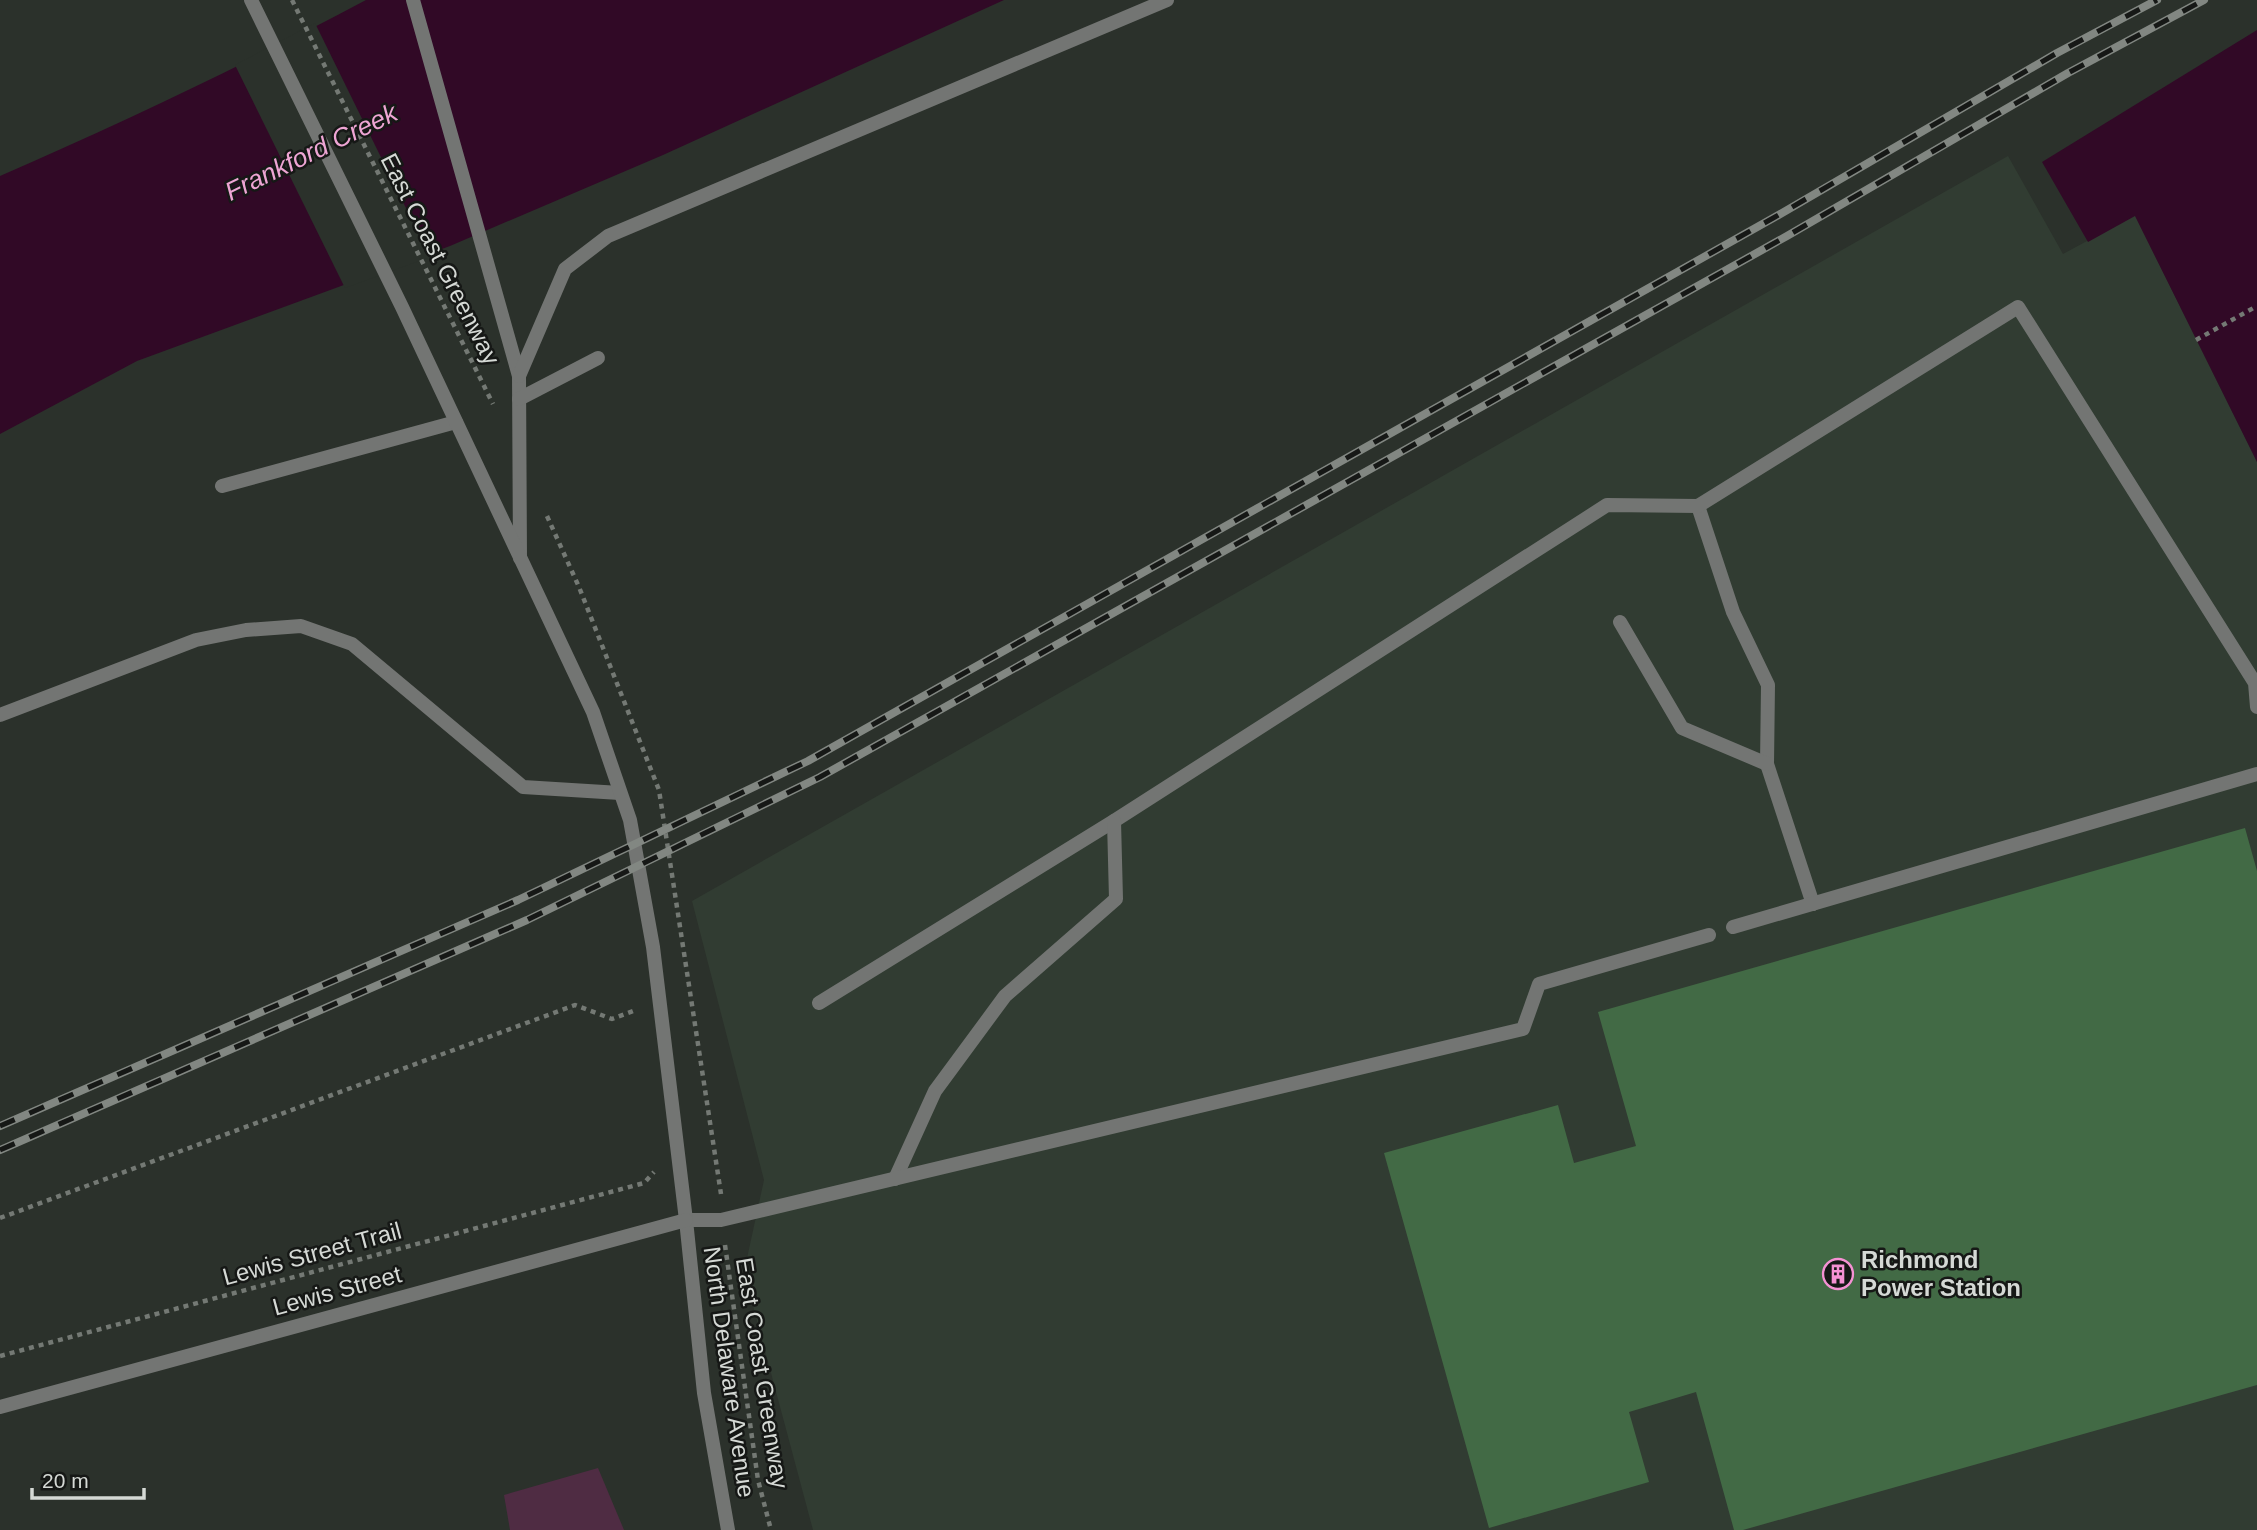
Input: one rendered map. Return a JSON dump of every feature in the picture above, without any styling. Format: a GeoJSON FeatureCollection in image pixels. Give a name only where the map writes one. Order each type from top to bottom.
{"type":"FeatureCollection","features":[{"type":"Feature","properties":{"kind":"street","name":"North Delaware Avenue"},"geometry":{"type":"LineString","coordinates":[[251,0],[402,307],[593,712],[620,793],[632,832],[653,947],[687,1220],[704,1393],[728,1530]]}},
{"type":"Feature","properties":{"kind":"street"},"geometry":{"type":"LineString","coordinates":[[413,0],[519,376],[520,558]]}},
{"type":"Feature","properties":{"kind":"street"},"geometry":{"type":"LineString","coordinates":[[519,376],[565,269],[608,236],[1167,0]]}},
{"type":"Feature","properties":{"kind":"street"},"geometry":{"type":"LineString","coordinates":[[818,1003],[1115,821],[1607,505],[1698,506],[2018,307],[2255,683],[2257,707]]}},
{"type":"Feature","properties":{"kind":"street"},"geometry":{"type":"LineString","coordinates":[[519,399],[598,358]]}},
{"type":"Feature","properties":{"kind":"street"},"geometry":{"type":"LineString","coordinates":[[222,486],[456,422]]}},
{"type":"Feature","properties":{"kind":"street"},"geometry":{"type":"LineString","coordinates":[[1698,506],[1733,612],[1768,685],[1767,764],[1813,904]]}},
{"type":"Feature","properties":{"kind":"street"},"geometry":{"type":"LineString","coordinates":[[1620,622],[1682,728],[1767,764]]}},
{"type":"Feature","properties":{"kind":"street"},"geometry":{"type":"LineString","coordinates":[[0,715],[196,640],[246,630],[301,626],[352,644],[523,787],[620,793]]}},
{"type":"Feature","properties":{"kind":"street"},"geometry":{"type":"LineString","coordinates":[[1733,927],[2257,774]]}},
{"type":"Feature","properties":{"kind":"street"},"geometry":{"type":"LineString","coordinates":[[895,1179],[935,1091],[1005,996],[1116,899],[1115,821]]}},
{"type":"Feature","properties":{"kind":"street","name":"Lewis Street"},"geometry":{"type":"LineString","coordinates":[[0,1407],[687,1220],[721,1220],[1523,1029],[1539,984],[1709,935]]}},
{"type":"Feature","properties":{"kind":"path","name":"East Coast Greenway"},"geometry":{"type":"LineString","coordinates":[[292,0],[496,411]]}},
{"type":"Feature","properties":{"kind":"path"},"geometry":{"type":"LineString","coordinates":[[2196,340],[2257,306]]}},
{"type":"Feature","properties":{"kind":"path"},"geometry":{"type":"LineString","coordinates":[[0,1218],[575,1005],[612,1019],[660,1001]]}},
{"type":"Feature","properties":{"kind":"path","name":"Lewis Street Trail"},"geometry":{"type":"LineString","coordinates":[[0,1356],[644,1184],[654,1172]]}},
{"type":"Feature","properties":{"kind":"path","name":"East Coast Greenway"},"geometry":{"type":"LineString","coordinates":[[721,1220],[758,1480],[771,1530]]}},
{"type":"Feature","properties":{"kind":"shaded area","name":"Richmond Power Station"},"geometry":{"type":"Polygon","coordinates":[[[2008,156],[2063,254],[2135,215],[2257,462],[2257,1530],[813,1530],[744,1272],[764,1180],[692,901],[2008,156]]]}},
{"type":"Feature","properties":{"kind":"shaded area"},"geometry":{"type":"Polygon","coordinates":[[[598,1468],[624,1530],[510,1530],[504,1495],[598,1468]]]}},
{"type":"Feature","properties":{"kind":"water","name":"Frankford Creek"},"geometry":{"type":"Polygon","coordinates":[[[366,0],[1004,0],[663,155],[450,246],[137,361],[0,434],[0,176],[185,92],[366,0]]]}},
{"type":"Feature","properties":{"kind":"water"},"geometry":{"type":"Polygon","coordinates":[[[2257,30],[2257,462],[2135,216],[2088,242],[2042,162],[2257,30]]]}},
{"type":"Feature","properties":{"kind":"pier"},"geometry":{"type":"Polygon","coordinates":[[[315,23],[430,257],[345,288],[235,65],[315,23]]]}},
{"type":"Feature","properties":{"kind":"building","name":"Richmond Power Station"},"geometry":{"type":"Polygon","coordinates":[[[2245,828],[2257,871],[2257,1385],[1743,1530],[1734,1530],[1696,1392],[1629,1412],[1649,1482],[1489,1528],[1384,1153],[1558,1105],[1574,1163],[1636,1146],[1598,1012],[2245,828]]]}},
{"type":"Feature","properties":{"kind":"railway"},"geometry":{"type":"LineString","coordinates":[[0,1126],[518,900],[808,761],[1775,217],[2057,53],[2157,0]]}},
{"type":"Feature","properties":{"kind":"railway"},"geometry":{"type":"LineString","coordinates":[[0,1150],[527,920],[820,777],[1787,236],[2068,73],[2204,0]]}},
{"type":"Feature","properties":{"kind":"place","name":"Richmond Power Station"},"geometry":{"type":"Point","coordinates":[1838,1274]}}]}
